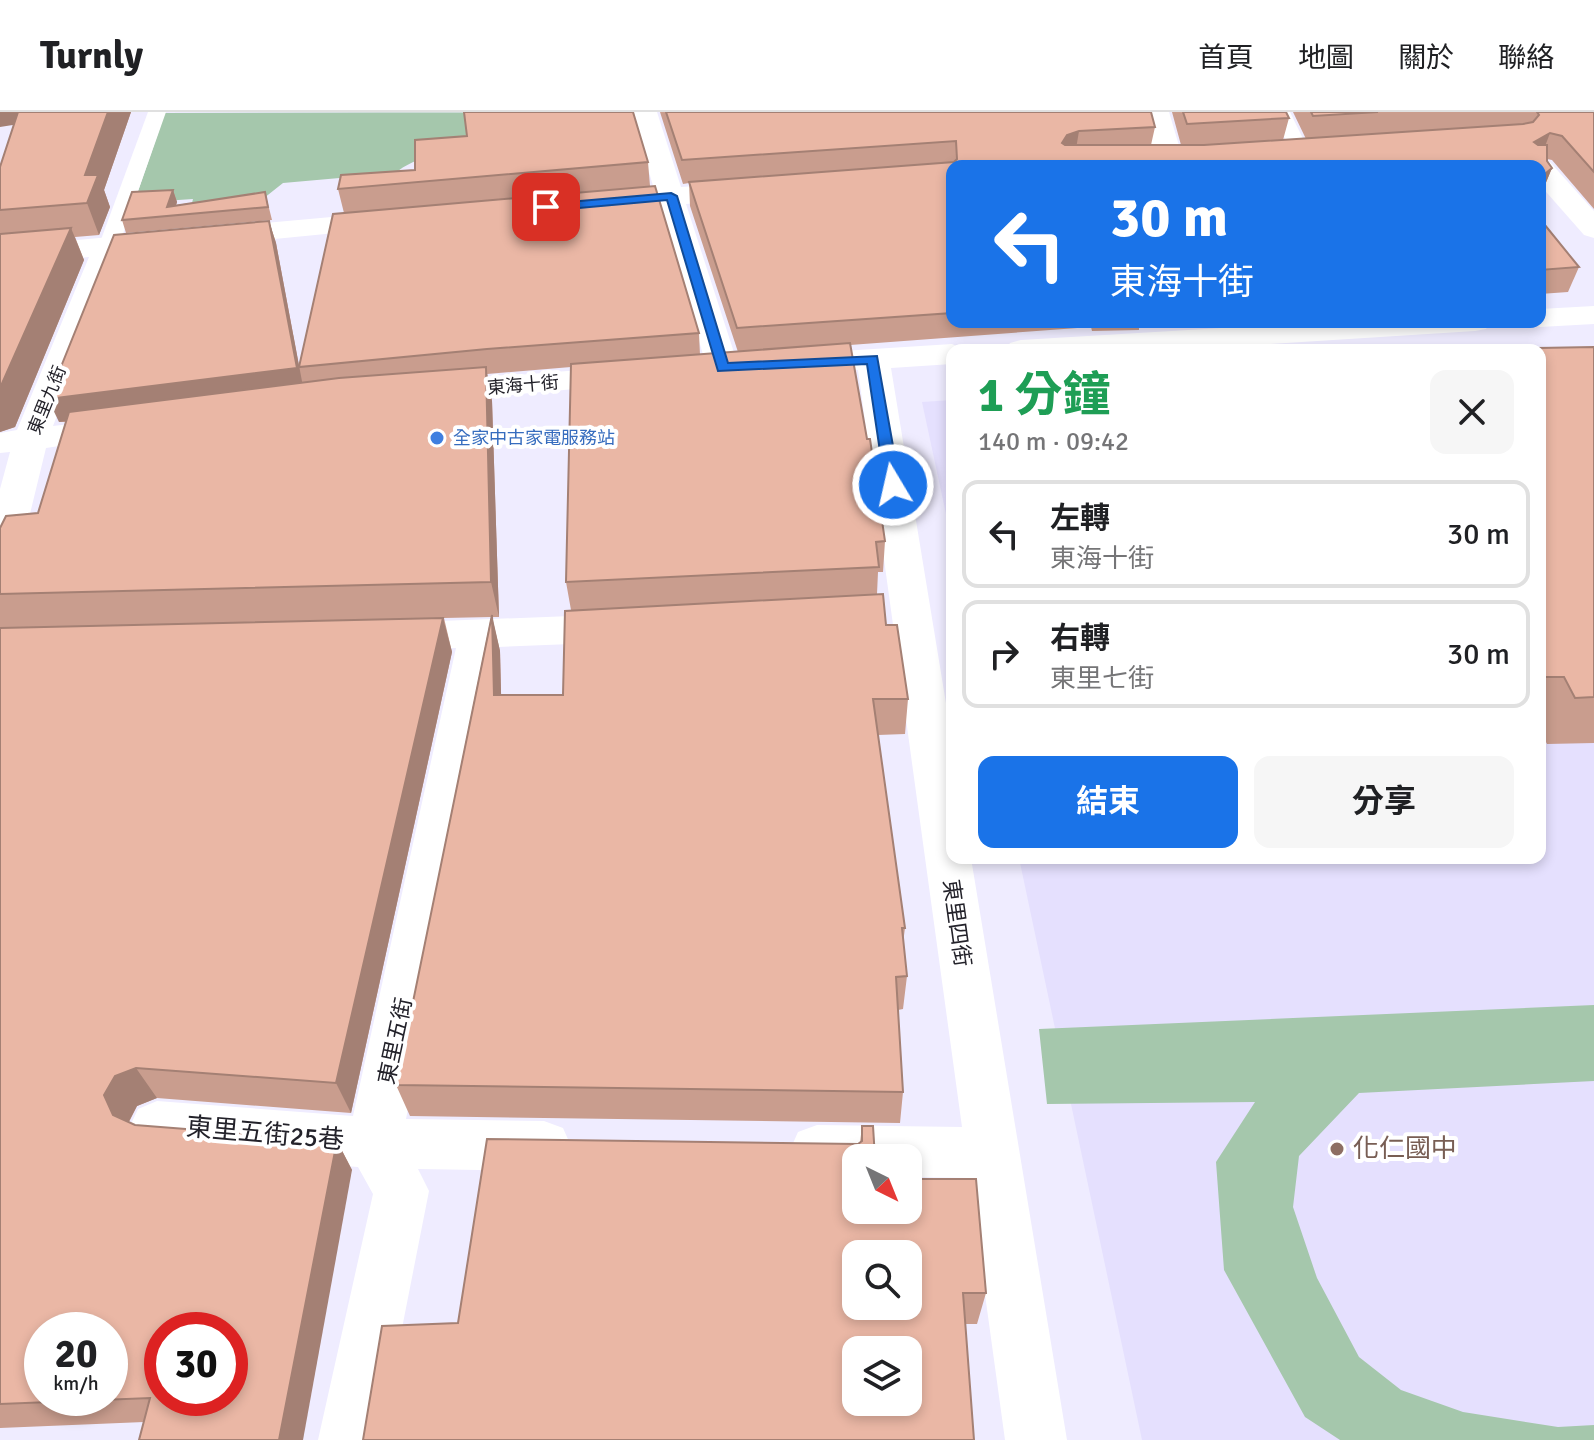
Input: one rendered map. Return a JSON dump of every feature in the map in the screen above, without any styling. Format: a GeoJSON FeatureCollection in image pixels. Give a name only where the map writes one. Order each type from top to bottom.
{"type":"FeatureCollection","features":[{"type":"Feature","properties":{"kind":"street"},"geometry":{"type":"LineString","coordinates":[[644,112],[671,196]]}},
{"type":"Feature","properties":{"kind":"street"},"geometry":{"type":"LineString","coordinates":[[1156,112],[1169,159]]}},
{"type":"Feature","properties":{"kind":"street"},"geometry":{"type":"LineString","coordinates":[[1272,153],[1330,149]]}},
{"type":"Feature","properties":{"kind":"street"},"geometry":{"type":"LineString","coordinates":[[1154,160],[1198,157]]}},
{"type":"Feature","properties":{"kind":"street"},"geometry":{"type":"LineString","coordinates":[[1546,174],[1594,229]]}},
{"type":"Feature","properties":{"kind":"street"},"geometry":{"type":"LineString","coordinates":[[578,204],[781,188]]}},
{"type":"Feature","properties":{"kind":"street","name":"東海十街"},"geometry":{"type":"LineString","coordinates":[[395,395],[707,369],[671,196]]}},
{"type":"Feature","properties":{"kind":"street"},"geometry":{"type":"LineString","coordinates":[[0,256],[422,218]]}},
{"type":"Feature","properties":{"kind":"street","name":"東里九街"},"geometry":{"type":"LineString","coordinates":[[0,559],[16,441],[109,245]]}},
{"type":"Feature","properties":{"kind":"street"},"geometry":{"type":"LineString","coordinates":[[1546,318],[1594,315]]}},
{"type":"Feature","properties":{"kind":"street"},"geometry":{"type":"LineString","coordinates":[[1118,344],[1378,328]]}},
{"type":"Feature","properties":{"kind":"street"},"geometry":{"type":"LineString","coordinates":[[813,363],[946,354]]}},
{"type":"Feature","properties":{"kind":"street","name":"東里四街"},"geometry":{"type":"LineString","coordinates":[[873,359],[897,613],[1036,1440]]}},
{"type":"Feature","properties":{"kind":"street"},"geometry":{"type":"LineString","coordinates":[[16,441],[158,423]]}},
{"type":"Feature","properties":{"kind":"street"},"geometry":{"type":"LineString","coordinates":[[351,638],[665,625]]}},
{"type":"Feature","properties":{"kind":"street","name":"東里五街"},"geometry":{"type":"LineString","coordinates":[[374,1143],[479,635]]}},
{"type":"Feature","properties":{"kind":"street","name":"東里五街25巷"},"geometry":{"type":"LineString","coordinates":[[157,1126],[374,1143],[595,1147]]}},
{"type":"Feature","properties":{"kind":"street"},"geometry":{"type":"LineString","coordinates":[[349,1440],[401,1191],[374,1143]]}},
{"type":"Feature","properties":{"kind":"street"},"geometry":{"type":"LineString","coordinates":[[769,1150],[990,1153]]}},
{"type":"Feature","properties":{"kind":"lane"},"geometry":{"type":"LineString","coordinates":[[109,245],[157,112]]}},
{"type":"Feature","properties":{"kind":"lane"},"geometry":{"type":"LineString","coordinates":[[1281,112],[1300,151]]}},
{"type":"Feature","properties":{"kind":"shaded area","name":"化仁國中"},"geometry":{"type":"Polygon","coordinates":[[[1594,351],[1594,1440],[1142,1440],[1020,864],[1546,864],[1546,355],[1594,351]]]}},
{"type":"Feature","properties":{"kind":"shaded area"},"geometry":{"type":"Polygon","coordinates":[[[946,400],[946,514],[922,402],[946,400]]]}},
{"type":"Feature","properties":{"kind":"green space"},"geometry":{"type":"Polygon","coordinates":[[[607,112],[463,145],[411,163],[396,173],[283,183],[259,202],[188,218],[193,199],[134,203],[165,113],[607,112]]]}},
{"type":"Feature","properties":{"kind":"green space"},"geometry":{"type":"Polygon","coordinates":[[[1594,1005],[1594,1081],[1359,1093],[1299,1156],[1293,1207],[1317,1278],[1359,1357],[1401,1390],[1463,1412],[1558,1427],[1594,1425],[1594,1440],[1340,1440],[1305,1417],[1224,1270],[1216,1162],[1255,1102],[1047,1104],[1039,1029],[1594,1005]]]}},
{"type":"Feature","properties":{"kind":"building"},"geometry":{"type":"Polygon","coordinates":[[[18,112],[108,112],[85,175],[98,175],[87,203],[0,210],[0,167],[18,112]]]}},
{"type":"Feature","properties":{"kind":"building"},"geometry":{"type":"Polygon","coordinates":[[[464,112],[633,112],[648,162],[338,189],[341,175],[415,170],[415,140],[467,136],[464,112]]]}},
{"type":"Feature","properties":{"kind":"building"},"geometry":{"type":"Polygon","coordinates":[[[666,112],[1151,112],[1155,127],[1079,131],[1067,135],[1062,143],[1204,145],[1523,124],[1533,122],[1539,115],[1537,112],[1594,112],[1594,172],[1562,136],[1550,133],[1534,142],[1547,145],[1547,161],[1552,168],[1546,173],[1546,160],[956,160],[956,141],[682,160],[666,112]]]}},
{"type":"Feature","properties":{"kind":"building"},"geometry":{"type":"Polygon","coordinates":[[[1183,112],[1286,112],[1289,118],[1187,124],[1183,112]]]}},
{"type":"Feature","properties":{"kind":"building"},"geometry":{"type":"Polygon","coordinates":[[[1311,112],[1378,112],[1313,116],[1311,112]]]}},
{"type":"Feature","properties":{"kind":"building"},"geometry":{"type":"Polygon","coordinates":[[[946,163],[946,313],[737,328],[689,182],[946,163]]]}},
{"type":"Feature","properties":{"kind":"building"},"geometry":{"type":"Polygon","coordinates":[[[655,186],[699,333],[299,367],[333,214],[655,186]]]}},
{"type":"Feature","properties":{"kind":"building"},"geometry":{"type":"Polygon","coordinates":[[[173,190],[167,207],[265,192],[268,207],[122,220],[132,192],[173,190]]]}},
{"type":"Feature","properties":{"kind":"building"},"geometry":{"type":"Polygon","coordinates":[[[269,221],[297,368],[48,399],[114,235],[269,221]]]}},
{"type":"Feature","properties":{"kind":"building"},"geometry":{"type":"Polygon","coordinates":[[[1546,226],[1579,267],[1546,270],[1546,226]]]}},
{"type":"Feature","properties":{"kind":"building"},"geometry":{"type":"Polygon","coordinates":[[[71,228],[0,388],[0,234],[71,228]]]}},
{"type":"Feature","properties":{"kind":"building"},"geometry":{"type":"Polygon","coordinates":[[[850,343],[867,439],[870,439],[885,541],[876,542],[879,567],[566,582],[571,364],[850,343]]]}},
{"type":"Feature","properties":{"kind":"building"},"geometry":{"type":"Polygon","coordinates":[[[1594,347],[1594,697],[1575,698],[1564,677],[1546,677],[1546,348],[1594,347]]]}},
{"type":"Feature","properties":{"kind":"building"},"geometry":{"type":"Polygon","coordinates":[[[486,367],[491,582],[0,594],[0,528],[6,516],[38,513],[69,412],[339,378],[486,367]]]}},
{"type":"Feature","properties":{"kind":"building"},"geometry":{"type":"Polygon","coordinates":[[[883,594],[886,625],[897,625],[908,699],[873,699],[905,928],[902,928],[907,976],[896,977],[903,1092],[396,1085],[492,615],[494,695],[563,695],[565,611],[883,594]]]}},
{"type":"Feature","properties":{"kind":"building"},"geometry":{"type":"Polygon","coordinates":[[[443,618],[336,1083],[136,1068],[115,1076],[104,1095],[113,1115],[135,1125],[337,1141],[279,1440],[139,1440],[145,1416],[248,1416],[248,1312],[144,1312],[144,1398],[128,1399],[128,1312],[24,1312],[24,1403],[0,1404],[0,628],[443,618]]]}},
{"type":"Feature","properties":{"kind":"building"},"geometry":{"type":"Polygon","coordinates":[[[862,1126],[873,1126],[874,1144],[858,1144],[862,1141],[862,1126]]]}},
{"type":"Feature","properties":{"kind":"building"},"geometry":{"type":"Polygon","coordinates":[[[487,1139],[858,1144],[842,1144],[842,1224],[922,1224],[922,1179],[976,1179],[986,1293],[963,1293],[974,1440],[363,1440],[382,1326],[458,1323],[487,1139]]]}},
{"type":"Feature","properties":{"kind":"place","name":"全家中古家電服務站"},"geometry":{"type":"Point","coordinates":[437,438]}},
{"type":"Feature","properties":{"kind":"place","name":"化仁國中"},"geometry":{"type":"Point","coordinates":[1337,1149]}},
{"type":"Feature","properties":{"kind":"route"},"geometry":{"type":"LineString","coordinates":[[546,207],[671,196],[723,368],[873,359],[893,485]]}}]}
